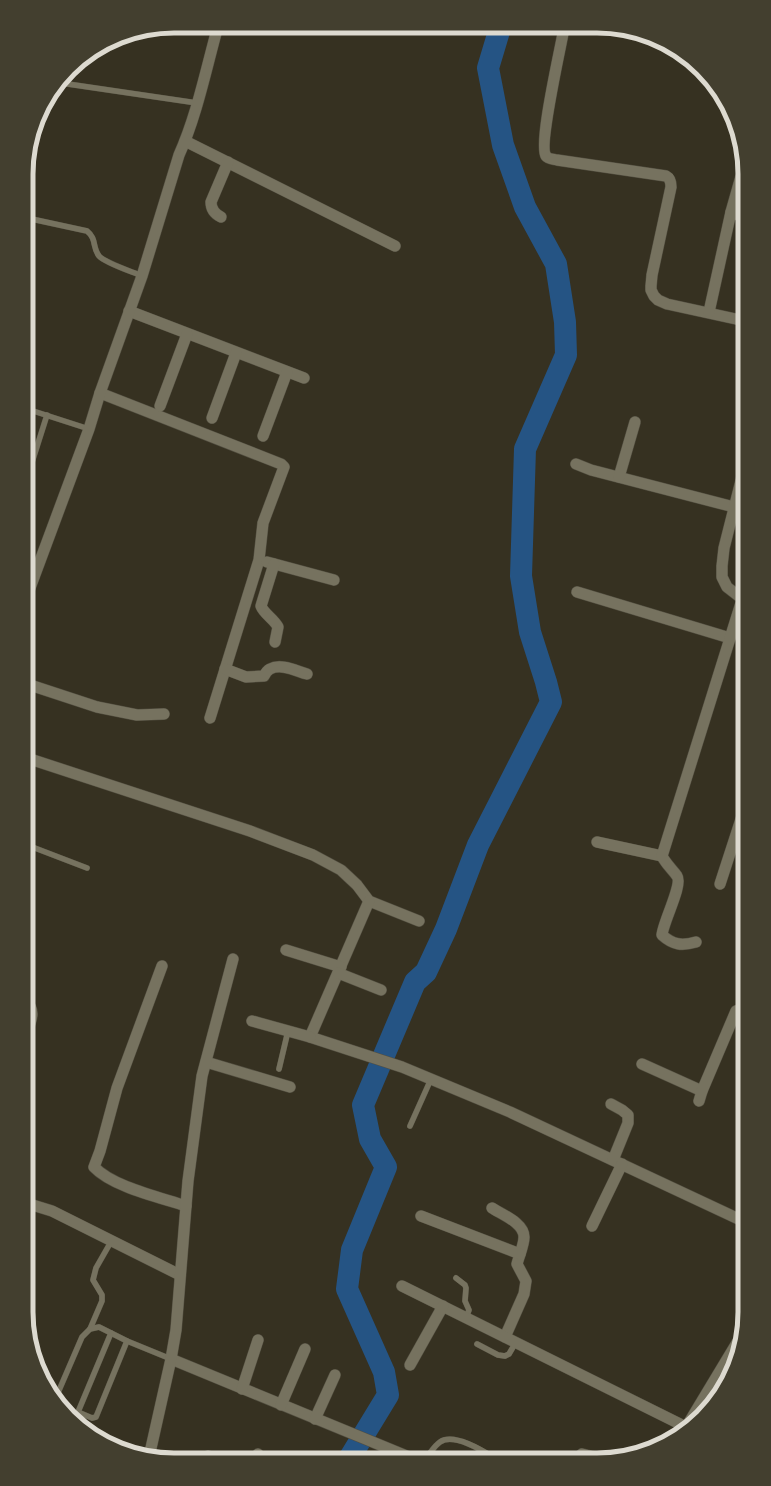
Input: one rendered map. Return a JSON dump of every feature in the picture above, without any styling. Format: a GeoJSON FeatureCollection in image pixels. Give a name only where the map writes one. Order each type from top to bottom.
{"type":"FeatureCollection","features":[{"type":"Feature","properties":{"kind":"street"},"geometry":{"type":"LineString","coordinates":[[33,568],[89,429],[100,393],[142,276],[179,155],[185,141],[216,33]]}},
{"type":"Feature","properties":{"kind":"street"},"geometry":{"type":"LineString","coordinates":[[563,33],[546,124],[545,154],[548,158],[557,160],[666,176],[669,178],[671,187],[652,275],[651,290],[658,300],[667,304],[738,319]]}},
{"type":"Feature","properties":{"kind":"street"},"geometry":{"type":"LineString","coordinates":[[185,141],[395,246]]}},
{"type":"Feature","properties":{"kind":"street"},"geometry":{"type":"LineString","coordinates":[[221,218],[215,213],[211,202],[228,162]]}},
{"type":"Feature","properties":{"kind":"street"},"geometry":{"type":"LineString","coordinates":[[709,312],[731,212],[738,187]]}},
{"type":"Feature","properties":{"kind":"street"},"geometry":{"type":"LineString","coordinates":[[731,212],[738,215]]}},
{"type":"Feature","properties":{"kind":"street"},"geometry":{"type":"LineString","coordinates":[[129,311],[304,378]]}},
{"type":"Feature","properties":{"kind":"street"},"geometry":{"type":"LineString","coordinates":[[160,406],[187,334]]}},
{"type":"Feature","properties":{"kind":"street"},"geometry":{"type":"LineString","coordinates":[[212,418],[236,352]]}},
{"type":"Feature","properties":{"kind":"street"},"geometry":{"type":"LineString","coordinates":[[264,436],[287,372]]}},
{"type":"Feature","properties":{"kind":"street"},"geometry":{"type":"LineString","coordinates":[[100,393],[284,466],[284,470],[263,523],[259,560],[210,718]]}},
{"type":"Feature","properties":{"kind":"street"},"geometry":{"type":"LineString","coordinates":[[619,477],[635,422]]}},
{"type":"Feature","properties":{"kind":"street"},"geometry":{"type":"LineString","coordinates":[[576,464],[591,470],[734,507]]}},
{"type":"Feature","properties":{"kind":"street"},"geometry":{"type":"LineString","coordinates":[[738,492],[724,548],[722,577],[727,587],[738,595]]}},
{"type":"Feature","properties":{"kind":"street"},"geometry":{"type":"LineString","coordinates":[[259,560],[334,580]]}},
{"type":"Feature","properties":{"kind":"street"},"geometry":{"type":"LineString","coordinates":[[274,564],[261,606],[262,609],[274,620],[278,627],[275,642]]}},
{"type":"Feature","properties":{"kind":"street"},"geometry":{"type":"LineString","coordinates":[[577,592],[730,638]]}},
{"type":"Feature","properties":{"kind":"street"},"geometry":{"type":"LineString","coordinates":[[696,942],[686,945],[677,944],[668,941],[662,935],[663,927],[679,884],[678,876],[667,865],[662,856],[738,616]]}},
{"type":"Feature","properties":{"kind":"street"},"geometry":{"type":"LineString","coordinates":[[225,669],[246,677],[264,676],[270,669],[278,667],[286,667],[307,674]]}},
{"type":"Feature","properties":{"kind":"street"},"geometry":{"type":"LineString","coordinates":[[33,686],[97,707],[136,715],[164,714]]}},
{"type":"Feature","properties":{"kind":"street"},"geometry":{"type":"LineString","coordinates":[[33,760],[250,831],[313,855],[341,870],[357,885],[369,901],[418,921]]}},
{"type":"Feature","properties":{"kind":"street"},"geometry":{"type":"LineString","coordinates":[[720,884],[738,829]]}},
{"type":"Feature","properties":{"kind":"street"},"geometry":{"type":"LineString","coordinates":[[597,842],[662,856]]}},
{"type":"Feature","properties":{"kind":"street"},"geometry":{"type":"LineString","coordinates":[[310,1037],[369,901]]}},
{"type":"Feature","properties":{"kind":"street"},"geometry":{"type":"LineString","coordinates":[[286,950],[340,970],[381,990]]}},
{"type":"Feature","properties":{"kind":"street"},"geometry":{"type":"LineString","coordinates":[[150,1451],[172,1359],[176,1330],[188,1181],[201,1084],[233,959]]}},
{"type":"Feature","properties":{"kind":"street"},"geometry":{"type":"LineString","coordinates":[[162,966],[117,1088],[100,1151],[94,1167],[101,1175],[117,1183],[186,1206]]}},
{"type":"Feature","properties":{"kind":"street"},"geometry":{"type":"LineString","coordinates":[[642,1064],[700,1096],[736,1012],[738,1011]]}},
{"type":"Feature","properties":{"kind":"street"},"geometry":{"type":"LineString","coordinates":[[252,1020],[402,1067],[510,1112],[738,1219]]}},
{"type":"Feature","properties":{"kind":"street"},"geometry":{"type":"LineString","coordinates":[[206,1062],[290,1087]]}},
{"type":"Feature","properties":{"kind":"street"},"geometry":{"type":"LineString","coordinates":[[592,1226],[617,1162],[628,1123],[628,1115],[611,1104]]}},
{"type":"Feature","properties":{"kind":"street"},"geometry":{"type":"LineString","coordinates":[[33,1205],[52,1211],[180,1275]]}},
{"type":"Feature","properties":{"kind":"street"},"geometry":{"type":"LineString","coordinates":[[492,1208],[517,1224],[523,1231],[524,1238],[517,1264],[526,1281],[524,1294],[505,1337]]}},
{"type":"Feature","properties":{"kind":"street"},"geometry":{"type":"LineString","coordinates":[[421,1216],[520,1254]]}},
{"type":"Feature","properties":{"kind":"street"},"geometry":{"type":"LineString","coordinates":[[402,1286],[681,1425]]}},
{"type":"Feature","properties":{"kind":"street"},"geometry":{"type":"LineString","coordinates":[[410,1365],[443,1306]]}},
{"type":"Feature","properties":{"kind":"street"},"geometry":{"type":"LineString","coordinates":[[242,1389],[258,1340]]}},
{"type":"Feature","properties":{"kind":"street"},"geometry":{"type":"LineString","coordinates":[[281,1405],[305,1349]]}},
{"type":"Feature","properties":{"kind":"street"},"geometry":{"type":"LineString","coordinates":[[694,1414],[732,1352]]}},
{"type":"Feature","properties":{"kind":"street"},"geometry":{"type":"LineString","coordinates":[[172,1359],[396,1453]]}},
{"type":"Feature","properties":{"kind":"street"},"geometry":{"type":"LineString","coordinates":[[315,1419],[335,1375]]}},
{"type":"Feature","properties":{"kind":"lane"},"geometry":{"type":"LineString","coordinates":[[66,84],[196,103]]}},
{"type":"Feature","properties":{"kind":"lane"},"geometry":{"type":"LineString","coordinates":[[33,219],[87,231],[92,235],[97,252],[103,259],[142,276]]}},
{"type":"Feature","properties":{"kind":"lane"},"geometry":{"type":"LineString","coordinates":[[33,411],[89,429]]}},
{"type":"Feature","properties":{"kind":"lane"},"geometry":{"type":"LineString","coordinates":[[33,459],[47,415]]}},
{"type":"Feature","properties":{"kind":"lane"},"geometry":{"type":"LineString","coordinates":[[33,848],[87,868]]}},
{"type":"Feature","properties":{"kind":"lane"},"geometry":{"type":"LineString","coordinates":[[279,1069],[288,1031]]}},
{"type":"Feature","properties":{"kind":"lane"},"geometry":{"type":"LineString","coordinates":[[410,1126],[431,1079]]}},
{"type":"Feature","properties":{"kind":"lane"},"geometry":{"type":"LineString","coordinates":[[58,1392],[82,1337],[90,1329],[102,1301],[102,1295],[93,1280],[96,1268],[112,1240]]}},
{"type":"Feature","properties":{"kind":"lane"},"geometry":{"type":"LineString","coordinates":[[456,1278],[465,1285],[466,1288],[465,1301],[469,1310],[466,1318]]}},
{"type":"Feature","properties":{"kind":"lane"},"geometry":{"type":"LineString","coordinates":[[90,1329],[99,1327],[127,1341],[172,1359]]}},
{"type":"Feature","properties":{"kind":"lane"},"geometry":{"type":"LineString","coordinates":[[111,1333],[78,1412],[92,1418],[96,1417],[127,1341]]}},
{"type":"Feature","properties":{"kind":"lane"},"geometry":{"type":"LineString","coordinates":[[477,1344],[498,1355],[505,1356],[509,1354],[516,1342]]}},
{"type":"Feature","properties":{"kind":"lane"},"geometry":{"type":"LineString","coordinates":[[431,1453],[439,1443],[447,1439],[460,1440],[485,1453]]}},
{"type":"Feature","properties":{"kind":"waterway"},"geometry":{"type":"LineString","coordinates":[[353,1453],[388,1395],[384,1372],[347,1289],[352,1250],[386,1167],[370,1139],[363,1105],[415,982],[426,972],[446,929],[478,845],[551,702],[530,632],[521,576],[525,449],[566,355],[565,322],[556,264],[525,207],[503,145],[488,68],[498,33]]}}]}
